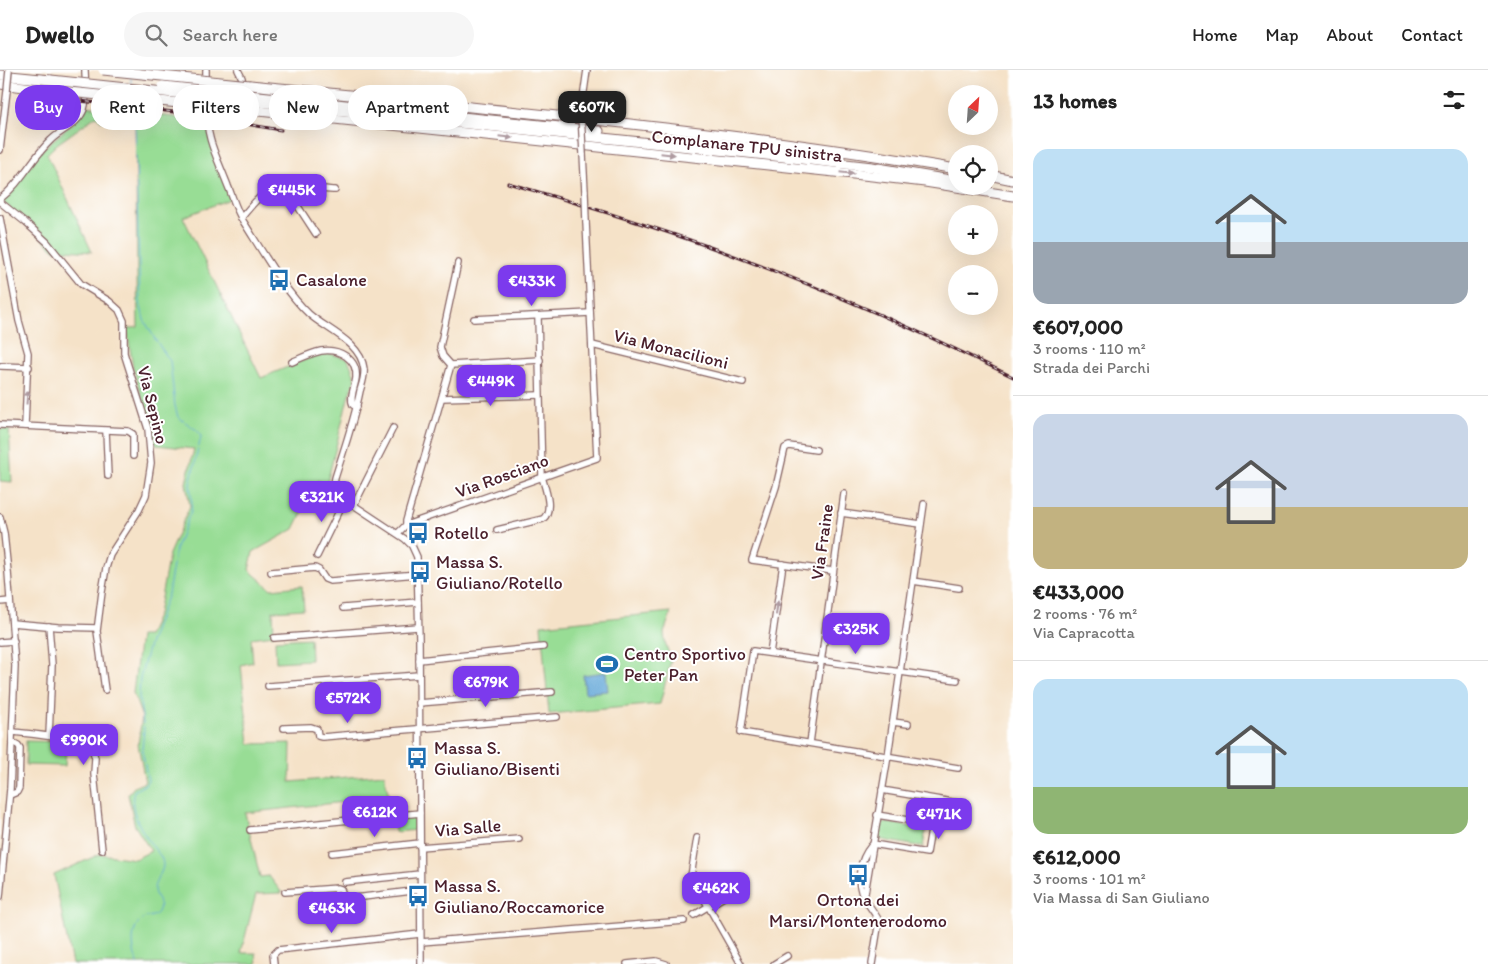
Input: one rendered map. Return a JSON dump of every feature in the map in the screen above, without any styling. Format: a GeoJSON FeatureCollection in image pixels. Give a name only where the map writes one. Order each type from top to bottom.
{"type":"FeatureCollection","features":[{"type":"Feature","properties":{"kind":"highway"},"geometry":{"type":"LineString","coordinates":[[10,70],[50,81]]}},
{"type":"Feature","properties":{"kind":"highway"},"geometry":{"type":"LineString","coordinates":[[103,70],[181,85]]}},
{"type":"Feature","properties":{"kind":"highway"},"geometry":{"type":"LineString","coordinates":[[0,75],[173,92]]}},
{"type":"Feature","properties":{"kind":"highway","name":"Complanare TPU sinistra"},"geometry":{"type":"LineString","coordinates":[[0,84],[50,81],[173,92]]}},
{"type":"Feature","properties":{"kind":"highway"},"geometry":{"type":"LineString","coordinates":[[259,99],[768,140],[948,168]]}},
{"type":"Feature","properties":{"kind":"highway"},"geometry":{"type":"LineString","coordinates":[[259,99],[768,148],[948,173]]}},
{"type":"Feature","properties":{"kind":"highway"},"geometry":{"type":"LineString","coordinates":[[259,99],[872,167],[948,180]]}},
{"type":"Feature","properties":{"kind":"highway","name":"Complanare TPU sinistra"},"geometry":{"type":"LineString","coordinates":[[259,99],[925,182],[1013,196]]}},
{"type":"Feature","properties":{"kind":"highway"},"geometry":{"type":"LineString","coordinates":[[998,178],[1013,182]]}},
{"type":"Feature","properties":{"kind":"highway"},"geometry":{"type":"LineString","coordinates":[[998,181],[1013,182]]}},
{"type":"Feature","properties":{"kind":"highway"},"geometry":{"type":"LineString","coordinates":[[998,188],[1013,190]]}},
{"type":"Feature","properties":{"kind":"street"},"geometry":{"type":"LineString","coordinates":[[0,150],[4,96],[10,70]]}},
{"type":"Feature","properties":{"kind":"street"},"geometry":{"type":"LineString","coordinates":[[0,200],[16,184],[49,142],[80,117],[86,101],[85,70]]}},
{"type":"Feature","properties":{"kind":"street"},"geometry":{"type":"LineString","coordinates":[[206,70],[206,110],[209,138],[214,156],[241,218],[300,305],[351,345],[362,362],[364,371],[357,407],[334,482],[338,493],[398,533],[414,550],[417,560],[421,964]]}},
{"type":"Feature","properties":{"kind":"street"},"geometry":{"type":"LineString","coordinates":[[238,70],[242,78]]}},
{"type":"Feature","properties":{"kind":"street"},"geometry":{"type":"LineString","coordinates":[[587,70],[581,113],[592,345]]}},
{"type":"Feature","properties":{"kind":"street"},"geometry":{"type":"LineString","coordinates":[[286,188],[316,234]]}},
{"type":"Feature","properties":{"kind":"street"},"geometry":{"type":"LineString","coordinates":[[241,218],[265,193],[275,189],[335,190]]}},
{"type":"Feature","properties":{"kind":"street","name":"Via Sepino"},"geometry":{"type":"LineString","coordinates":[[0,200],[47,242],[81,284],[115,305],[123,319],[124,351],[148,429],[151,455],[147,492],[142,506],[108,560],[102,592],[97,628],[105,690]]}},
{"type":"Feature","properties":{"kind":"street"},"geometry":{"type":"LineString","coordinates":[[0,218],[19,321],[28,347],[29,368],[25,426]]}},
{"type":"Feature","properties":{"kind":"street"},"geometry":{"type":"LineString","coordinates":[[451,365],[443,356],[440,347],[458,263]]}},
{"type":"Feature","properties":{"kind":"street"},"geometry":{"type":"LineString","coordinates":[[474,320],[590,314]]}},
{"type":"Feature","properties":{"kind":"street"},"geometry":{"type":"LineString","coordinates":[[497,530],[546,517],[547,497],[542,477],[538,317]]}},
{"type":"Feature","properties":{"kind":"street","name":"Via Monacilioni"},"geometry":{"type":"LineString","coordinates":[[592,345],[743,382]]}},
{"type":"Feature","properties":{"kind":"street","name":"Via Rosciano"},"geometry":{"type":"LineString","coordinates":[[406,525],[598,458],[592,345]]}},
{"type":"Feature","properties":{"kind":"street"},"geometry":{"type":"LineString","coordinates":[[292,362],[324,351],[346,356],[351,360],[356,371],[351,401],[357,407]]}},
{"type":"Feature","properties":{"kind":"street"},"geometry":{"type":"LineString","coordinates":[[451,365],[540,360]]}},
{"type":"Feature","properties":{"kind":"street"},"geometry":{"type":"LineString","coordinates":[[398,533],[406,525],[451,365]]}},
{"type":"Feature","properties":{"kind":"street"},"geometry":{"type":"LineString","coordinates":[[0,366],[29,368]]}},
{"type":"Feature","properties":{"kind":"street"},"geometry":{"type":"LineString","coordinates":[[442,398],[539,395]]}},
{"type":"Feature","properties":{"kind":"street"},"geometry":{"type":"LineString","coordinates":[[0,425],[131,432],[134,441],[133,456]]}},
{"type":"Feature","properties":{"kind":"street"},"geometry":{"type":"LineString","coordinates":[[354,505],[392,428]]}},
{"type":"Feature","properties":{"kind":"street"},"geometry":{"type":"LineString","coordinates":[[106,431],[108,476]]}},
{"type":"Feature","properties":{"kind":"street"},"geometry":{"type":"LineString","coordinates":[[816,450],[790,446],[785,448],[776,487],[752,560],[833,571]]}},
{"type":"Feature","properties":{"kind":"street","name":"Via Fraine"},"geometry":{"type":"LineString","coordinates":[[810,743],[844,494]]}},
{"type":"Feature","properties":{"kind":"street"},"geometry":{"type":"LineString","coordinates":[[317,556],[345,499]]}},
{"type":"Feature","properties":{"kind":"street"},"geometry":{"type":"LineString","coordinates":[[872,964],[878,922],[864,899],[888,756],[924,504]]}},
{"type":"Feature","properties":{"kind":"street"},"geometry":{"type":"LineString","coordinates":[[841,513],[921,524]]}},
{"type":"Feature","properties":{"kind":"street"},"geometry":{"type":"LineString","coordinates":[[0,520],[3,560],[10,601],[15,666],[10,795],[3,845],[0,897]]}},
{"type":"Feature","properties":{"kind":"street"},"geometry":{"type":"LineString","coordinates":[[770,653],[783,564]]}},
{"type":"Feature","properties":{"kind":"street"},"geometry":{"type":"LineString","coordinates":[[271,572],[315,568],[328,580],[418,574]]}},
{"type":"Feature","properties":{"kind":"street"},"geometry":{"type":"LineString","coordinates":[[913,582],[959,588]]}},
{"type":"Feature","properties":{"kind":"street"},"geometry":{"type":"LineString","coordinates":[[0,602],[10,601]]}},
{"type":"Feature","properties":{"kind":"street"},"geometry":{"type":"LineString","coordinates":[[343,608],[418,602]]}},
{"type":"Feature","properties":{"kind":"street"},"geometry":{"type":"LineString","coordinates":[[12,623],[97,628]]}},
{"type":"Feature","properties":{"kind":"street"},"geometry":{"type":"LineString","coordinates":[[49,626],[52,673],[49,736]]}},
{"type":"Feature","properties":{"kind":"street"},"geometry":{"type":"LineString","coordinates":[[274,638],[418,627]]}},
{"type":"Feature","properties":{"kind":"street"},"geometry":{"type":"LineString","coordinates":[[0,642],[14,641]]}},
{"type":"Feature","properties":{"kind":"street"},"geometry":{"type":"LineString","coordinates":[[419,660],[543,647]]}},
{"type":"Feature","properties":{"kind":"street"},"geometry":{"type":"LineString","coordinates":[[957,680],[753,651],[741,732],[958,768]]}},
{"type":"Feature","properties":{"kind":"street"},"geometry":{"type":"LineString","coordinates":[[268,686],[419,675]]}},
{"type":"Feature","properties":{"kind":"street"},"geometry":{"type":"LineString","coordinates":[[419,703],[552,692]]}},
{"type":"Feature","properties":{"kind":"street"},"geometry":{"type":"LineString","coordinates":[[284,728],[312,727],[316,729],[318,736],[322,737],[557,717]]}},
{"type":"Feature","properties":{"kind":"street"},"geometry":{"type":"LineString","coordinates":[[893,722],[908,724]]}},
{"type":"Feature","properties":{"kind":"street"},"geometry":{"type":"LineString","coordinates":[[13,732],[49,736],[86,744],[93,750],[102,850]]}},
{"type":"Feature","properties":{"kind":"street"},"geometry":{"type":"LineString","coordinates":[[882,790],[958,803]]}},
{"type":"Feature","properties":{"kind":"street"},"geometry":{"type":"LineString","coordinates":[[250,830],[420,813]]}},
{"type":"Feature","properties":{"kind":"street"},"geometry":{"type":"LineString","coordinates":[[873,844],[927,853],[932,824],[878,815]]}},
{"type":"Feature","properties":{"kind":"street"},"geometry":{"type":"LineString","coordinates":[[696,838],[691,875],[741,964]]}},
{"type":"Feature","properties":{"kind":"street","name":"Via Salle"},"geometry":{"type":"LineString","coordinates":[[332,853],[519,839]]}},
{"type":"Feature","properties":{"kind":"street"},"geometry":{"type":"LineString","coordinates":[[345,882],[420,874]]}},
{"type":"Feature","properties":{"kind":"street"},"geometry":{"type":"LineString","coordinates":[[285,892],[339,888],[346,899],[420,890]]}},
{"type":"Feature","properties":{"kind":"street"},"geometry":{"type":"LineString","coordinates":[[694,915],[727,895]]}},
{"type":"Feature","properties":{"kind":"street"},"geometry":{"type":"LineString","coordinates":[[421,942],[684,921]]}},
{"type":"Feature","properties":{"kind":"street"},"geometry":{"type":"LineString","coordinates":[[274,964],[274,954],[278,950],[420,934]]}},
{"type":"Feature","properties":{"kind":"street"},"geometry":{"type":"LineString","coordinates":[[774,964],[787,956]]}},
{"type":"Feature","properties":{"kind":"street"},"geometry":{"type":"LineString","coordinates":[[627,964],[656,962],[666,964]]}},
{"type":"Feature","properties":{"kind":"green space"},"geometry":{"type":"Polygon","coordinates":[[[85,106],[91,107],[91,120],[81,127],[81,112],[85,106]]]}},
{"type":"Feature","properties":{"kind":"green space"},"geometry":{"type":"Polygon","coordinates":[[[163,116],[173,117],[173,130],[209,130],[232,198],[183,217],[261,378],[324,352],[348,359],[356,379],[349,394],[326,487],[318,480],[294,529],[253,552],[249,570],[271,589],[302,586],[304,609],[273,611],[274,635],[251,638],[253,662],[241,665],[249,744],[291,743],[290,782],[384,774],[389,797],[245,813],[260,877],[269,876],[282,893],[256,894],[241,953],[256,953],[257,964],[72,964],[54,875],[100,854],[135,859],[151,851],[135,826],[128,794],[134,787],[145,782],[138,744],[142,717],[133,693],[140,636],[148,636],[158,614],[169,554],[190,506],[186,483],[194,449],[156,445],[133,368],[127,329],[138,327],[135,130],[163,130],[163,116]]]}},
{"type":"Feature","properties":{"kind":"green space"},"geometry":{"type":"Polygon","coordinates":[[[65,130],[76,130],[47,154],[92,252],[53,249],[0,199],[44,148],[65,130]]]}},
{"type":"Feature","properties":{"kind":"green space"},"geometry":{"type":"Polygon","coordinates":[[[0,429],[9,429],[12,482],[0,481],[0,429]]]}},
{"type":"Feature","properties":{"kind":"green space","name":"Centro Sportivo Peter Pan"},"geometry":{"type":"Polygon","coordinates":[[[671,612],[664,633],[671,660],[660,704],[549,714],[541,625],[671,612]]]}},
{"type":"Feature","properties":{"kind":"green space"},"geometry":{"type":"Polygon","coordinates":[[[310,638],[311,660],[276,662],[275,640],[310,638]]]}},
{"type":"Feature","properties":{"kind":"green space"},"geometry":{"type":"Polygon","coordinates":[[[26,741],[66,742],[65,766],[26,765],[26,741]]]}},
{"type":"Feature","properties":{"kind":"green space"},"geometry":{"type":"Polygon","coordinates":[[[416,817],[417,830],[395,832],[394,819],[416,817]]]}},
{"type":"Feature","properties":{"kind":"green space"},"geometry":{"type":"Polygon","coordinates":[[[882,822],[926,829],[923,847],[878,839],[882,822]]]}},
{"type":"Feature","properties":{"kind":"water"},"geometry":{"type":"Polygon","coordinates":[[[606,672],[608,691],[585,693],[583,675],[606,672]]]}},
{"type":"Feature","properties":{"kind":"waterway"},"geometry":{"type":"LineString","coordinates":[[131,76],[131,84]]}},
{"type":"Feature","properties":{"kind":"waterway"},"geometry":{"type":"LineString","coordinates":[[135,130],[140,302],[144,320],[170,361],[178,417],[198,431],[201,437],[190,484],[191,511],[176,548],[168,594],[149,645],[140,678],[139,696],[144,729],[142,750],[148,780],[146,784],[134,791],[133,806],[141,829],[160,856],[163,865],[154,890],[160,906],[158,912],[139,922],[134,933],[133,946],[138,964]]}},
{"type":"Feature","properties":{"kind":"railway"},"geometry":{"type":"LineString","coordinates":[[81,101],[174,112],[269,128]]}},
{"type":"Feature","properties":{"kind":"railway"},"geometry":{"type":"LineString","coordinates":[[508,183],[662,230],[786,276],[884,317],[1013,377]]}},
{"type":"Feature","properties":{"kind":"place","name":"Casalone"},"geometry":{"type":"Point","coordinates":[279,280]}},
{"type":"Feature","properties":{"kind":"place","name":"Rotello"},"geometry":{"type":"Point","coordinates":[418,533]}},
{"type":"Feature","properties":{"kind":"place","name":"Massa S. Giuliano/Rotello"},"geometry":{"type":"Point","coordinates":[420,572]}},
{"type":"Feature","properties":{"kind":"place","name":"Centro Sportivo Peter Pan"},"geometry":{"type":"Point","coordinates":[607,664]}},
{"type":"Feature","properties":{"kind":"place","name":"Massa S. Giuliano/Bisenti"},"geometry":{"type":"Point","coordinates":[417,758]}},
{"type":"Feature","properties":{"kind":"place","name":"Ortona dei Marsi/Montenerodomo"},"geometry":{"type":"Point","coordinates":[858,875]}},
{"type":"Feature","properties":{"kind":"place","name":"Massa S. Giuliano/Roccamorice"},"geometry":{"type":"Point","coordinates":[418,896]}}]}
